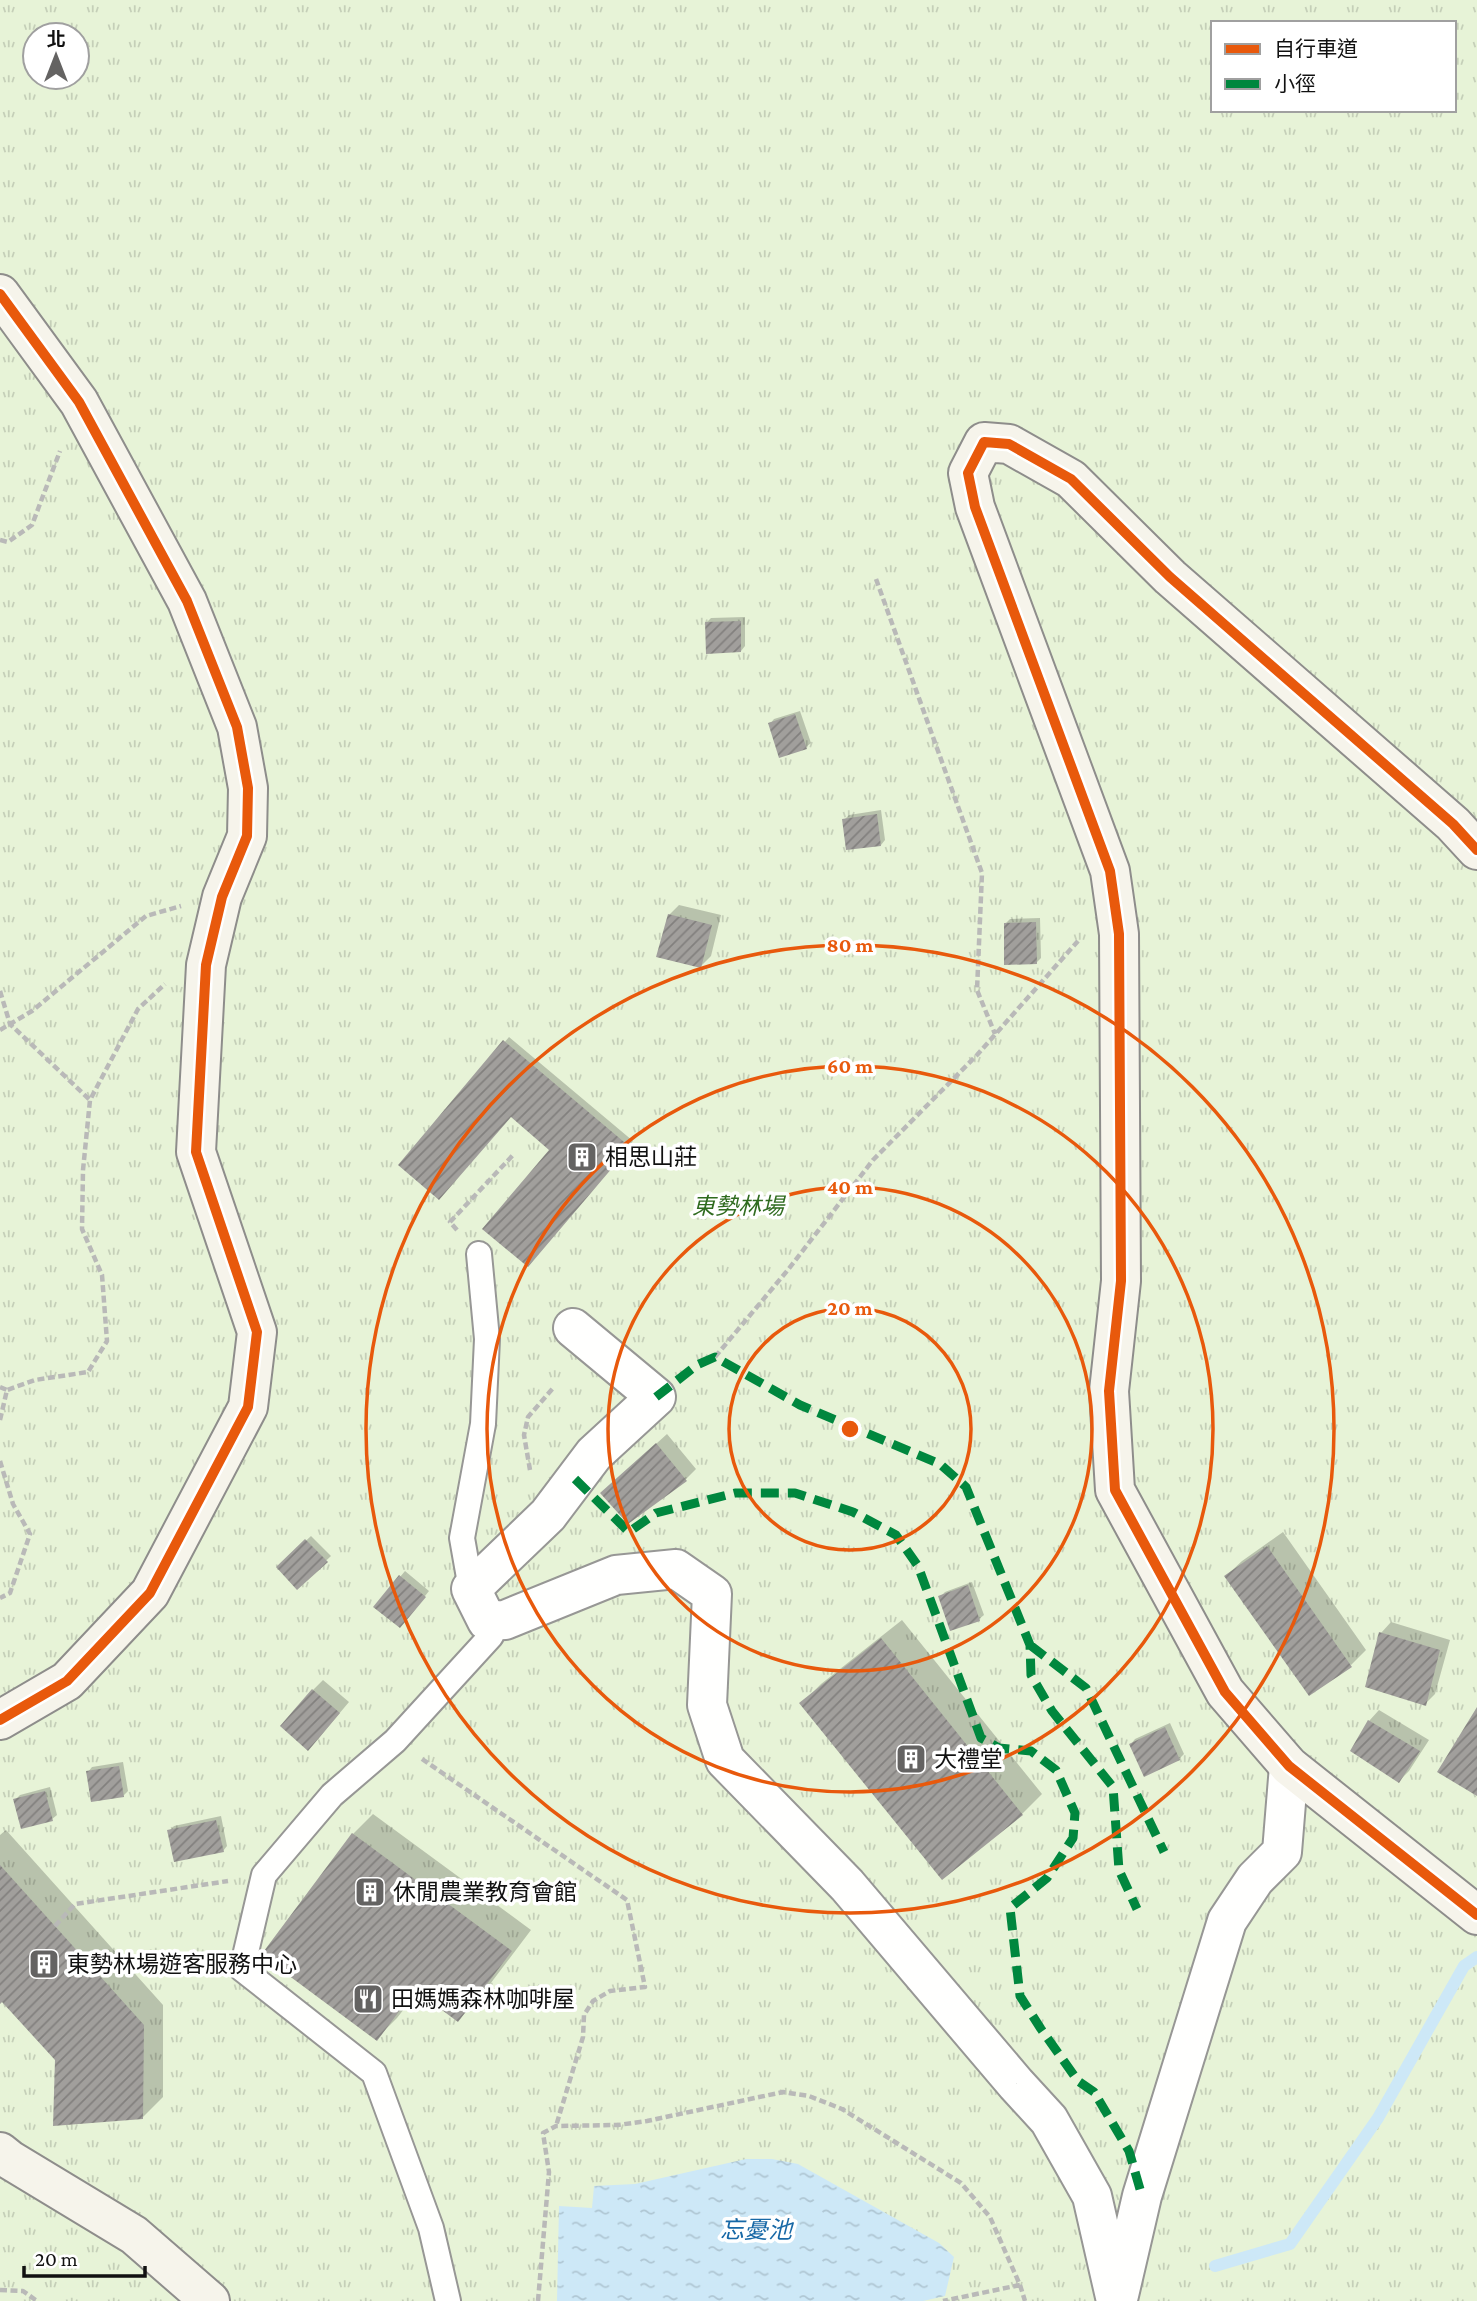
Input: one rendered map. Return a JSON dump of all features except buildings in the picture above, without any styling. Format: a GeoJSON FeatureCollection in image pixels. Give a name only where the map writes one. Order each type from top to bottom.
{"type":"FeatureCollection","features":[{"type":"Feature","properties":{"kind":"street"},"geometry":{"type":"LineString","coordinates":[[0,294],[79,401],[187,601],[237,727],[248,788],[247,836],[222,897],[206,965],[196,1152],[257,1332],[248,1407],[150,1593],[67,1681],[0,1720]]}},
{"type":"Feature","properties":{"kind":"street"},"geometry":{"type":"LineString","coordinates":[[1477,850],[1453,824],[1170,577],[1071,479],[1009,444],[984,442],[968,473],[975,507],[1110,871],[1119,934],[1121,1281],[1109,1391],[1115,1490],[1225,1692],[1289,1766],[1477,1915]]}},
{"type":"Feature","properties":{"kind":"street"},"geometry":{"type":"LineString","coordinates":[[573,1328],[656,1397],[594,1454],[479,1605],[505,1620],[617,1575],[676,1569],[712,1594],[708,1705],[725,1760],[847,1885],[1049,2120],[1092,2196],[1117,2301]]}},
{"type":"Feature","properties":{"kind":"street"},"geometry":{"type":"LineString","coordinates":[[1117,2301],[1142,2196],[1227,1921],[1255,1879],[1282,1852],[1289,1766]]}},
{"type":"Feature","properties":{"kind":"street"},"geometry":{"type":"LineString","coordinates":[[3,2161],[134,2235],[210,2301]]}},
{"type":"Feature","properties":{"kind":"lane"},"geometry":{"type":"LineString","coordinates":[[448,2301],[431,2228],[374,2073],[242,1969],[264,1875],[332,1795],[395,1741],[491,1636],[479,1605],[461,1538],[483,1424],[487,1339],[479,1254]]}},
{"type":"Feature","properties":{"kind":"path"},"geometry":{"type":"LineString","coordinates":[[0,541],[8,542],[32,525],[79,401]]}},
{"type":"Feature","properties":{"kind":"path"},"geometry":{"type":"LineString","coordinates":[[876,579],[982,873],[977,990],[995,1034]]}},
{"type":"Feature","properties":{"kind":"path"},"geometry":{"type":"LineString","coordinates":[[0,1030],[32,1011],[146,916],[222,897]]}},
{"type":"Feature","properties":{"kind":"path"},"geometry":{"type":"LineString","coordinates":[[715,1357],[787,1271],[873,1160],[995,1034],[1083,936]]}},
{"type":"Feature","properties":{"kind":"path"},"geometry":{"type":"LineString","coordinates":[[0,1387],[7,1390],[35,1380],[88,1372],[107,1341],[103,1275],[82,1229],[83,1170],[90,1100],[138,1009],[172,977],[206,965]]}},
{"type":"Feature","properties":{"kind":"path"},"geometry":{"type":"LineString","coordinates":[[0,991],[10,1024],[90,1100]]}},
{"type":"Feature","properties":{"kind":"path"},"geometry":{"type":"LineString","coordinates":[[479,1254],[450,1223],[514,1154]]}},
{"type":"Feature","properties":{"kind":"path"},"geometry":{"type":"LineString","coordinates":[[548,1515],[532,1488],[530,1460],[524,1435],[528,1417],[554,1387]]}},
{"type":"Feature","properties":{"kind":"path"},"geometry":{"type":"LineString","coordinates":[[0,1420],[7,1390]]}},
{"type":"Feature","properties":{"kind":"path"},"geometry":{"type":"LineString","coordinates":[[0,1461],[13,1504],[30,1534],[10,1593],[0,1598]]}},
{"type":"Feature","properties":{"kind":"path"},"geometry":{"type":"LineString","coordinates":[[395,1741],[627,1900],[645,1987],[610,1991],[593,2001],[584,2015],[583,2038],[556,2126]]}},
{"type":"Feature","properties":{"kind":"path"},"geometry":{"type":"LineString","coordinates":[[55,1926],[75,1904],[264,1875]]}},
{"type":"Feature","properties":{"kind":"path"},"geometry":{"type":"LineString","coordinates":[[538,2301],[549,2172],[543,2133],[556,2126],[618,2125],[647,2121],[783,2092],[809,2096],[842,2109],[961,2183],[990,2217],[1025,2301]]}},
{"type":"Feature","properties":{"kind":"path"},"geometry":{"type":"LineString","coordinates":[[943,2301],[1020,2285]]}},
{"type":"Feature","properties":{"kind":"path"},"geometry":{"type":"LineString","coordinates":[[0,2290],[23,2291],[37,2301]]}},
{"type":"Feature","properties":{"kind":"green space","name":"東勢林場"},"geometry":{"type":"Polygon","coordinates":[[[0,0],[1477,0],[1477,2301],[0,2301],[0,0]]]}},
{"type":"Feature","properties":{"kind":"water","name":"忘憂池"},"geometry":{"type":"Polygon","coordinates":[[[746,2159],[772,2159],[798,2164],[939,2243],[954,2257],[945,2296],[923,2301],[557,2301],[559,2206],[592,2208],[594,2186],[635,2184],[746,2159]]]}},
{"type":"Feature","properties":{"kind":"waterway"},"geometry":{"type":"LineString","coordinates":[[1215,2266],[1290,2244],[1378,2118],[1464,1966],[1477,1957]]}},
{"type":"Feature","properties":{"kind":"marked path"},"geometry":{"type":"LineString","coordinates":[[656,1397],[697,1365],[715,1357],[800,1405],[940,1464],[966,1487],[1030,1645],[1031,1675],[1052,1711],[1113,1787],[1119,1870],[1137,1909]]}},
{"type":"Feature","properties":{"kind":"marked path"},"geometry":{"type":"LineString","coordinates":[[575,1479],[629,1532],[656,1513],[735,1493],[795,1493],[853,1512],[896,1535],[918,1566],[981,1738],[999,1748],[1031,1751],[1056,1770],[1075,1813],[1073,1838],[1047,1878],[1010,1908],[1020,1996],[1078,2081],[1094,2092],[1129,2151],[1142,2196]]}},
{"type":"Feature","properties":{"kind":"marked path"},"geometry":{"type":"LineString","coordinates":[[1030,1645],[1086,1688],[1164,1852]]}},
{"type":"Feature","properties":{"kind":"cycle path"},"geometry":{"type":"LineString","coordinates":[[0,294],[79,402],[187,601],[237,727],[248,788],[247,836],[222,897],[206,965],[196,1152],[257,1332],[248,1407],[150,1593],[67,1681],[0,1720]]}},
{"type":"Feature","properties":{"kind":"cycle path"},"geometry":{"type":"LineString","coordinates":[[1477,850],[1453,824],[1170,577],[1071,479],[1009,444],[984,442],[968,473],[975,507],[1110,871],[1119,934],[1121,1281],[1109,1391],[1115,1490],[1225,1692],[1289,1766],[1477,1915]]}},
{"type":"Feature","properties":{"kind":"place","name":"相思山莊"},"geometry":{"type":"Point","coordinates":[582,1157]}},
{"type":"Feature","properties":{"kind":"place","name":"大禮堂"},"geometry":{"type":"Point","coordinates":[911,1759]}},
{"type":"Feature","properties":{"kind":"place","name":"休閒農業教育會館"},"geometry":{"type":"Point","coordinates":[370,1892]}},
{"type":"Feature","properties":{"kind":"place","name":"東勢林場遊客服務中心"},"geometry":{"type":"Point","coordinates":[44,1964]}},
{"type":"Feature","properties":{"kind":"place","name":"田媽媽森林咖啡屋"},"geometry":{"type":"Point","coordinates":[368,1999]}}]}
